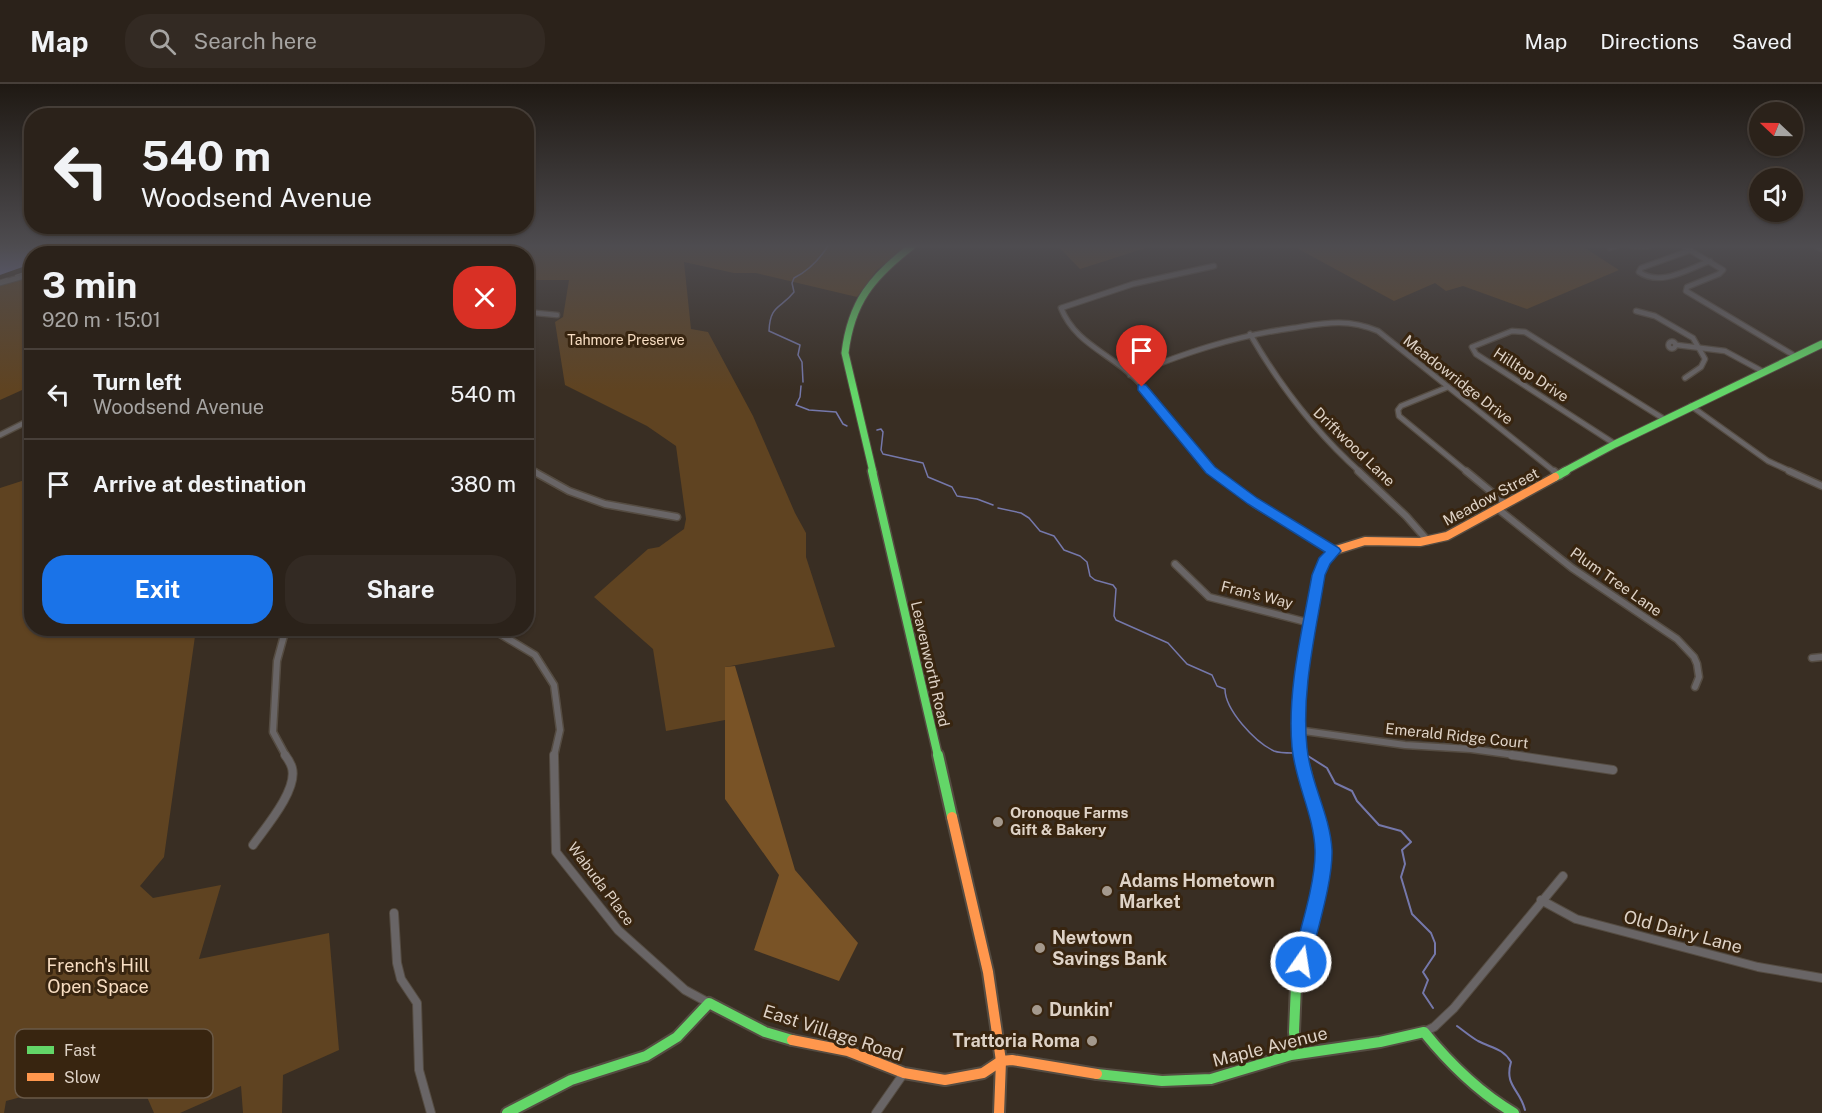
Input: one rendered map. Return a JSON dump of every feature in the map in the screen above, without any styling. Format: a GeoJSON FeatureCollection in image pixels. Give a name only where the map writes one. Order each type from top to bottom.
{"type":"FeatureCollection","features":[{"type":"Feature","properties":{"kind":"street","name":"Leavenworth Road"},"geometry":{"type":"LineString","coordinates":[[861,294],[847,327],[845,353],[988,972],[1001,1061],[999,1113]]}},
{"type":"Feature","properties":{"kind":"street"},"geometry":{"type":"LineString","coordinates":[[1103,294],[1061,308],[1065,322],[1130,375],[1154,400],[1210,470],[1253,501],[1334,551],[1321,569],[1298,698],[1297,730],[1304,772],[1319,822],[1324,851],[1323,866],[1293,1006],[1293,1030],[1297,1054]]}},
{"type":"Feature","properties":{"kind":"street"},"geometry":{"type":"LineString","coordinates":[[1691,294],[1795,356]]}},
{"type":"Feature","properties":{"kind":"street"},"geometry":{"type":"LineString","coordinates":[[1636,311],[1655,316],[1693,338],[1705,359],[1701,367],[1685,378]]}},
{"type":"Feature","properties":{"kind":"street"},"geometry":{"type":"LineString","coordinates":[[534,313],[557,315]]}},
{"type":"Feature","properties":{"kind":"street","name":"Meadowridge Drive"},"geometry":{"type":"LineString","coordinates":[[1130,375],[1189,351],[1250,334],[1334,322],[1353,322],[1378,332],[1560,476]]}},
{"type":"Feature","properties":{"kind":"street","name":"Hilltop Drive"},"geometry":{"type":"LineString","coordinates":[[1615,444],[1476,354],[1472,347],[1512,331],[1525,332],[1664,419]]}},
{"type":"Feature","properties":{"kind":"street","name":"Driftwood Lane"},"geometry":{"type":"LineString","coordinates":[[1250,334],[1268,365],[1302,413],[1334,448],[1411,519],[1428,542]]}},
{"type":"Feature","properties":{"kind":"street","name":"Meadow Street"},"geometry":{"type":"LineString","coordinates":[[1334,551],[1358,542],[1428,542],[1447,536],[1615,444],[1822,344]]}},
{"type":"Feature","properties":{"kind":"street"},"geometry":{"type":"LineString","coordinates":[[1677,345],[1725,351],[1762,371]]}},
{"type":"Feature","properties":{"kind":"street","name":"Plum Tree Lane"},"geometry":{"type":"LineString","coordinates":[[1448,387],[1401,406],[1398,410],[1399,416],[1572,568],[1677,639],[1694,657],[1697,664],[1700,677],[1695,687]]}},
{"type":"Feature","properties":{"kind":"street"},"geometry":{"type":"LineString","coordinates":[[1691,406],[1768,461],[1822,486]]}},
{"type":"Feature","properties":{"kind":"street"},"geometry":{"type":"LineString","coordinates":[[0,435],[24,424]]}},
{"type":"Feature","properties":{"kind":"street"},"geometry":{"type":"LineString","coordinates":[[534,471],[569,491],[605,504],[677,517]]}},
{"type":"Feature","properties":{"kind":"street","name":"Fran's Way"},"geometry":{"type":"LineString","coordinates":[[1175,564],[1209,597],[1310,623]]}},
{"type":"Feature","properties":{"kind":"street"},"geometry":{"type":"LineString","coordinates":[[253,846],[283,803],[291,785],[293,769],[273,732],[277,661],[284,636]]}},
{"type":"Feature","properties":{"kind":"street","name":"Wabuda Place"},"geometry":{"type":"LineString","coordinates":[[503,636],[535,655],[555,685],[560,730],[553,760],[556,852],[618,930],[685,990],[709,1003]]}},
{"type":"Feature","properties":{"kind":"street"},"geometry":{"type":"LineString","coordinates":[[1812,658],[1822,657]]}},
{"type":"Feature","properties":{"kind":"street","name":"Emerald Ridge Court"},"geometry":{"type":"LineString","coordinates":[[1297,730],[1405,745],[1482,750],[1613,770]]}},
{"type":"Feature","properties":{"kind":"street"},"geometry":{"type":"LineString","coordinates":[[1514,1113],[1491,1102],[1461,1077],[1424,1032],[1434,1027],[1454,1008],[1563,876]]}},
{"type":"Feature","properties":{"kind":"street","name":"Old Dairy Lane"},"geometry":{"type":"LineString","coordinates":[[1541,900],[1576,919],[1758,967],[1822,978]]}},
{"type":"Feature","properties":{"kind":"street"},"geometry":{"type":"LineString","coordinates":[[394,913],[397,963],[401,979],[417,1003],[419,1070],[431,1113]]}},
{"type":"Feature","properties":{"kind":"street","name":"East Village Road"},"geometry":{"type":"LineString","coordinates":[[709,1003],[765,1032],[798,1042],[848,1051],[904,1073],[945,1080],[983,1074],[1001,1061]]}},
{"type":"Feature","properties":{"kind":"street"},"geometry":{"type":"LineString","coordinates":[[507,1113],[571,1080],[646,1056],[677,1037],[709,1003]]}},
{"type":"Feature","properties":{"kind":"street","name":"Maple Avenue"},"geometry":{"type":"LineString","coordinates":[[1001,1061],[1012,1060],[1085,1072],[1181,1080],[1210,1079],[1238,1073],[1297,1054],[1390,1041],[1424,1032]]}},
{"type":"Feature","properties":{"kind":"street"},"geometry":{"type":"LineString","coordinates":[[876,1113],[904,1073]]}},
{"type":"Feature","properties":{"kind":"green space"},"geometry":{"type":"Polygon","coordinates":[[[0,294],[24,294],[24,389],[0,400],[0,294]]]}},
{"type":"Feature","properties":{"kind":"green space","name":"Tahmore Preserve"},"geometry":{"type":"Polygon","coordinates":[[[567,294],[687,294],[691,329],[708,332],[753,416],[806,533],[806,557],[835,647],[725,667],[725,720],[666,731],[653,649],[594,597],[648,549],[659,547],[684,529],[686,519],[676,446],[647,426],[565,385],[555,322],[563,317],[567,294]]]}},
{"type":"Feature","properties":{"kind":"green space"},"geometry":{"type":"Polygon","coordinates":[[[1381,294],[1410,294],[1394,301],[1381,294]]]}},
{"type":"Feature","properties":{"kind":"green space"},"geometry":{"type":"Polygon","coordinates":[[[1485,294],[1562,294],[1527,309],[1485,294]]]}},
{"type":"Feature","properties":{"kind":"green space","name":"French's Hill Open Space"},"geometry":{"type":"Polygon","coordinates":[[[24,480],[24,636],[195,636],[164,857],[140,886],[153,898],[221,885],[199,959],[329,933],[339,1050],[283,1075],[282,1113],[243,1113],[241,1086],[180,1113],[154,1113],[147,1098],[213,1098],[213,1029],[15,1029],[15,1098],[17,1098],[6,1101],[4,1113],[0,1113],[0,488],[24,480]]]}},
{"type":"Feature","properties":{"kind":"shaded area"},"geometry":{"type":"Polygon","coordinates":[[[735,666],[795,870],[858,943],[839,981],[754,950],[779,875],[725,799],[725,667],[735,666]]]}},
{"type":"Feature","properties":{"kind":"waterway"},"geometry":{"type":"LineString","coordinates":[[792,294],[774,311],[769,331],[800,345],[798,355],[802,362],[803,382]]}},
{"type":"Feature","properties":{"kind":"waterway"},"geometry":{"type":"LineString","coordinates":[[801,386],[800,397],[796,405],[809,410],[836,412],[843,424],[847,426]]}},
{"type":"Feature","properties":{"kind":"waterway"},"geometry":{"type":"LineString","coordinates":[[877,430],[881,429],[883,432],[881,450],[883,454],[923,463],[928,477],[952,487],[957,496],[977,499],[993,505]]}},
{"type":"Feature","properties":{"kind":"waterway"},"geometry":{"type":"LineString","coordinates":[[998,508],[1021,513],[1029,518],[1040,531],[1054,536],[1064,550],[1080,556],[1087,562],[1090,576],[1095,580],[1113,585],[1116,589],[1114,616],[1116,620],[1168,643],[1187,664],[1212,675],[1217,686],[1225,689],[1226,697],[1235,715],[1250,733],[1274,751],[1293,753]]}},
{"type":"Feature","properties":{"kind":"waterway"},"geometry":{"type":"LineString","coordinates":[[1308,756],[1327,768],[1335,783],[1352,791],[1357,801],[1379,825],[1401,831],[1411,842],[1402,850],[1405,864],[1401,877],[1412,914],[1431,933],[1435,943],[1435,954],[1423,972],[1428,980],[1423,993],[1433,1008]]}},
{"type":"Feature","properties":{"kind":"waterway"},"geometry":{"type":"LineString","coordinates":[[1457,1026],[1508,1057],[1511,1062],[1509,1070],[1511,1082],[1525,1110]]}},
{"type":"Feature","properties":{"kind":"traffic: fast"},"geometry":{"type":"LineString","coordinates":[[863,294],[851,319],[845,353],[952,817]]}},
{"type":"Feature","properties":{"kind":"traffic: fast"},"geometry":{"type":"LineString","coordinates":[[1555,477],[1615,444],[1822,344]]}},
{"type":"Feature","properties":{"kind":"traffic: fast"},"geometry":{"type":"LineString","coordinates":[[1297,1054],[1294,1032],[1296,985],[1323,866],[1321,834],[1298,741],[1299,695],[1305,652]]}},
{"type":"Feature","properties":{"kind":"traffic: fast"},"geometry":{"type":"LineString","coordinates":[[507,1113],[571,1080],[646,1056],[677,1037],[709,1003],[765,1032],[792,1040]]}},
{"type":"Feature","properties":{"kind":"traffic: fast"},"geometry":{"type":"LineString","coordinates":[[1097,1074],[1162,1081],[1211,1079],[1291,1055],[1380,1042],[1424,1032],[1465,1077],[1488,1097],[1514,1113]]}},
{"type":"Feature","properties":{"kind":"traffic: slow"},"geometry":{"type":"LineString","coordinates":[[1305,652],[1319,574],[1326,559],[1336,550],[1365,541],[1420,542],[1447,536],[1555,477]]}},
{"type":"Feature","properties":{"kind":"traffic: slow"},"geometry":{"type":"LineString","coordinates":[[952,817],[988,972],[1001,1061],[999,1113]]}},
{"type":"Feature","properties":{"kind":"traffic: slow"},"geometry":{"type":"LineString","coordinates":[[792,1040],[848,1051],[904,1073],[945,1080],[983,1073],[1001,1061],[1012,1060],[1097,1074]]}},
{"type":"Feature","properties":{"kind":"place","name":"Oronoque Farms Gift & Bakery"},"geometry":{"type":"Point","coordinates":[998,822]}},
{"type":"Feature","properties":{"kind":"place","name":"Adams Hometown Market"},"geometry":{"type":"Point","coordinates":[1107,891]}},
{"type":"Feature","properties":{"kind":"place","name":"Newtown Savings Bank"},"geometry":{"type":"Point","coordinates":[1040,948]}},
{"type":"Feature","properties":{"kind":"place","name":"Dunkin'"},"geometry":{"type":"Point","coordinates":[1037,1010]}},
{"type":"Feature","properties":{"kind":"place","name":"Trattoria Roma"},"geometry":{"type":"Point","coordinates":[1092,1041]}},
{"type":"Feature","properties":{"kind":"route"},"geometry":{"type":"LineString","coordinates":[[1142,387],[1210,470],[1253,501],[1334,551],[1324,562],[1319,575],[1298,698],[1299,749],[1322,834],[1324,851],[1323,866],[1301,962]]}}]}
